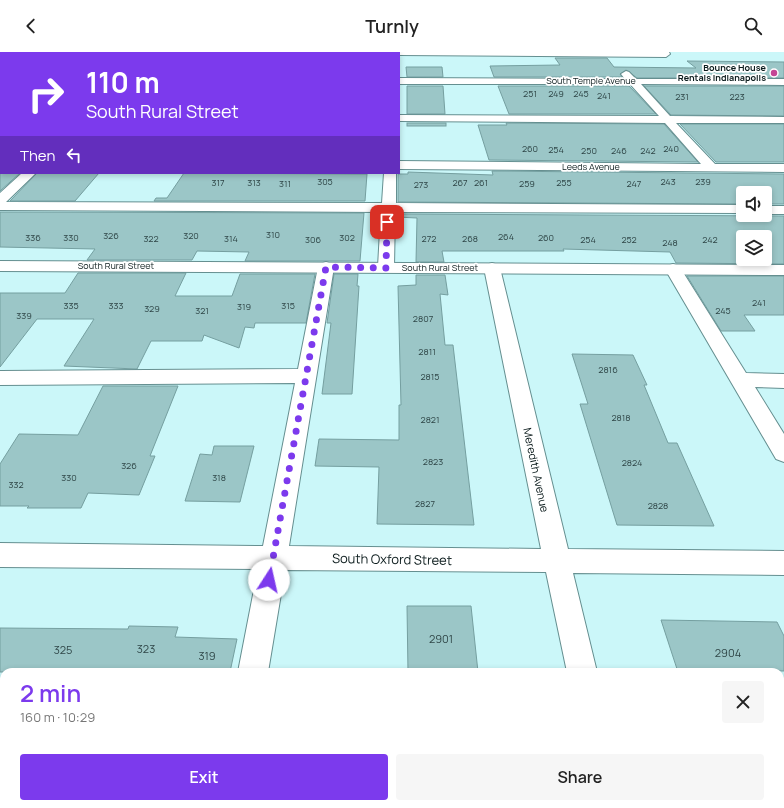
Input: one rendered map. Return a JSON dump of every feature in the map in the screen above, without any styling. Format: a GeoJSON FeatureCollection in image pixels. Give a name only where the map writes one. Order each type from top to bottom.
{"type":"FeatureCollection","features":[{"type":"Feature","properties":{"kind":"street"},"geometry":{"type":"LineString","coordinates":[[264,52],[393,52]]}},
{"type":"Feature","properties":{"kind":"street"},"geometry":{"type":"LineString","coordinates":[[400,52],[666,54],[664,52]]}},
{"type":"Feature","properties":{"kind":"street"},"geometry":{"type":"LineString","coordinates":[[610,54],[632,81],[711,167]]}},
{"type":"Feature","properties":{"kind":"street","name":"South Temple Avenue"},"geometry":{"type":"LineString","coordinates":[[400,80],[784,82]]}},
{"type":"Feature","properties":{"kind":"street"},"geometry":{"type":"LineString","coordinates":[[400,118],[784,120]]}},
{"type":"Feature","properties":{"kind":"street","name":"Leeds Avenue"},"geometry":{"type":"LineString","coordinates":[[400,165],[784,168]]}},
{"type":"Feature","properties":{"kind":"street"},"geometry":{"type":"LineString","coordinates":[[0,200],[29,174]]}},
{"type":"Feature","properties":{"kind":"street"},"geometry":{"type":"LineString","coordinates":[[386,268],[390,174]]}},
{"type":"Feature","properties":{"kind":"street"},"geometry":{"type":"LineString","coordinates":[[0,206],[736,209]]}},
{"type":"Feature","properties":{"kind":"street"},"geometry":{"type":"LineString","coordinates":[[772,210],[784,210]]}},
{"type":"Feature","properties":{"kind":"street","name":"South Rural Street"},"geometry":{"type":"LineString","coordinates":[[0,266],[784,270]]}},
{"type":"Feature","properties":{"kind":"street"},"geometry":{"type":"LineString","coordinates":[[254,668],[326,267]]}},
{"type":"Feature","properties":{"kind":"street","name":"Meredith Avenue"},"geometry":{"type":"LineString","coordinates":[[492,268],[581,668]]}},
{"type":"Feature","properties":{"kind":"street"},"geometry":{"type":"LineString","coordinates":[[673,269],[784,453]]}},
{"type":"Feature","properties":{"kind":"street"},"geometry":{"type":"LineString","coordinates":[[0,378],[306,376]]}},
{"type":"Feature","properties":{"kind":"street"},"geometry":{"type":"LineString","coordinates":[[741,380],[784,381]]}},
{"type":"Feature","properties":{"kind":"street","name":"South Oxford Street"},"geometry":{"type":"LineString","coordinates":[[0,555],[784,563]]}},
{"type":"Feature","properties":{"kind":"building"},"geometry":{"type":"Polygon","coordinates":[[[555,58],[607,58],[614,67],[696,68],[687,61],[784,62],[784,78],[637,78],[626,70],[620,74],[622,77],[494,77],[490,66],[560,65],[555,58]]]}},
{"type":"Feature","properties":{"kind":"building"},"geometry":{"type":"Polygon","coordinates":[[[406,67],[442,67],[443,77],[407,77],[406,67]]]}},
{"type":"Feature","properties":{"kind":"building"},"geometry":{"type":"Polygon","coordinates":[[[407,86],[443,86],[445,114],[407,114],[407,86]]]}},
{"type":"Feature","properties":{"kind":"building"},"geometry":{"type":"Polygon","coordinates":[[[498,86],[629,86],[656,114],[509,114],[498,86]]]}},
{"type":"Feature","properties":{"kind":"building"},"geometry":{"type":"Polygon","coordinates":[[[644,86],[784,86],[784,116],[671,115],[644,86]]]}},
{"type":"Feature","properties":{"kind":"building"},"geometry":{"type":"Polygon","coordinates":[[[407,123],[446,123],[446,126],[407,126],[407,123]]]}},
{"type":"Feature","properties":{"kind":"building"},"geometry":{"type":"Polygon","coordinates":[[[506,123],[664,124],[698,162],[489,160],[478,125],[507,125],[506,123]]]}},
{"type":"Feature","properties":{"kind":"building"},"geometry":{"type":"Polygon","coordinates":[[[680,124],[784,124],[784,162],[716,162],[680,124]]]}},
{"type":"Feature","properties":{"kind":"building"},"geometry":{"type":"Polygon","coordinates":[[[492,171],[784,174],[784,204],[772,204],[772,186],[736,186],[736,204],[398,202],[398,174],[408,174],[408,172],[493,175],[492,171]]]}},
{"type":"Feature","properties":{"kind":"building"},"geometry":{"type":"Polygon","coordinates":[[[0,174],[19,174],[0,191],[0,174]]]}},
{"type":"Feature","properties":{"kind":"building"},"geometry":{"type":"Polygon","coordinates":[[[36,174],[98,174],[75,201],[10,201],[36,174]]]}},
{"type":"Feature","properties":{"kind":"building"},"geometry":{"type":"Polygon","coordinates":[[[183,174],[367,174],[365,201],[154,201],[156,198],[167,198],[183,174]]]}},
{"type":"Feature","properties":{"kind":"building"},"geometry":{"type":"Polygon","coordinates":[[[0,212],[364,213],[360,261],[245,261],[249,252],[197,251],[192,260],[87,260],[95,249],[0,247],[0,212]]]}},
{"type":"Feature","properties":{"kind":"building"},"geometry":{"type":"Polygon","coordinates":[[[396,214],[736,216],[736,222],[772,222],[772,216],[784,216],[784,264],[772,264],[772,230],[736,230],[736,264],[676,263],[670,252],[563,249],[564,251],[442,251],[444,262],[416,262],[417,218],[396,217],[396,214]]]}},
{"type":"Feature","properties":{"kind":"building"},"geometry":{"type":"Polygon","coordinates":[[[78,273],[186,273],[175,296],[232,296],[240,274],[315,274],[306,323],[255,323],[254,328],[245,327],[239,348],[204,335],[202,341],[151,341],[137,369],[64,366],[94,319],[37,319],[0,367],[0,293],[65,293],[78,273]]]}},
{"type":"Feature","properties":{"kind":"building"},"geometry":{"type":"Polygon","coordinates":[[[334,274],[358,274],[357,286],[359,286],[352,394],[322,394],[331,323],[327,323],[334,274]]]}},
{"type":"Feature","properties":{"kind":"building"},"geometry":{"type":"Polygon","coordinates":[[[416,275],[445,275],[448,295],[440,294],[445,345],[453,345],[474,525],[377,524],[379,467],[315,466],[319,439],[399,440],[399,405],[401,405],[398,286],[416,285],[416,275]]]}},
{"type":"Feature","properties":{"kind":"building"},"geometry":{"type":"Polygon","coordinates":[[[687,276],[784,276],[784,315],[744,315],[755,331],[721,331],[687,276]]]}},
{"type":"Feature","properties":{"kind":"building"},"geometry":{"type":"Polygon","coordinates":[[[572,354],[633,355],[647,385],[644,385],[668,443],[677,443],[714,526],[617,525],[580,404],[588,404],[572,354]]]}},
{"type":"Feature","properties":{"kind":"building"},"geometry":{"type":"Polygon","coordinates":[[[103,386],[178,386],[150,456],[155,456],[139,495],[88,493],[81,508],[27,508],[29,506],[0,506],[0,464],[19,434],[78,435],[103,386]]]}},
{"type":"Feature","properties":{"kind":"building"},"geometry":{"type":"Polygon","coordinates":[[[214,446],[254,446],[240,502],[185,501],[200,454],[212,455],[214,446]]]}},
{"type":"Feature","properties":{"kind":"building"},"geometry":{"type":"Polygon","coordinates":[[[407,606],[471,606],[478,668],[408,668],[407,606]]]}},
{"type":"Feature","properties":{"kind":"building"},"geometry":{"type":"Polygon","coordinates":[[[661,620],[777,622],[784,636],[784,668],[677,668],[661,620]]]}},
{"type":"Feature","properties":{"kind":"building"},"geometry":{"type":"Polygon","coordinates":[[[129,626],[178,627],[175,637],[237,639],[231,668],[0,668],[0,628],[128,629],[129,626]]]}},
{"type":"Feature","properties":{"kind":"place","name":"Bounce House Rentals Indianapolis"},"geometry":{"type":"Point","coordinates":[774,73]}},
{"type":"Feature","properties":{"kind":"route"},"geometry":{"type":"LineString","coordinates":[[269,580],[326,267],[386,268],[387,222]]}}]}
